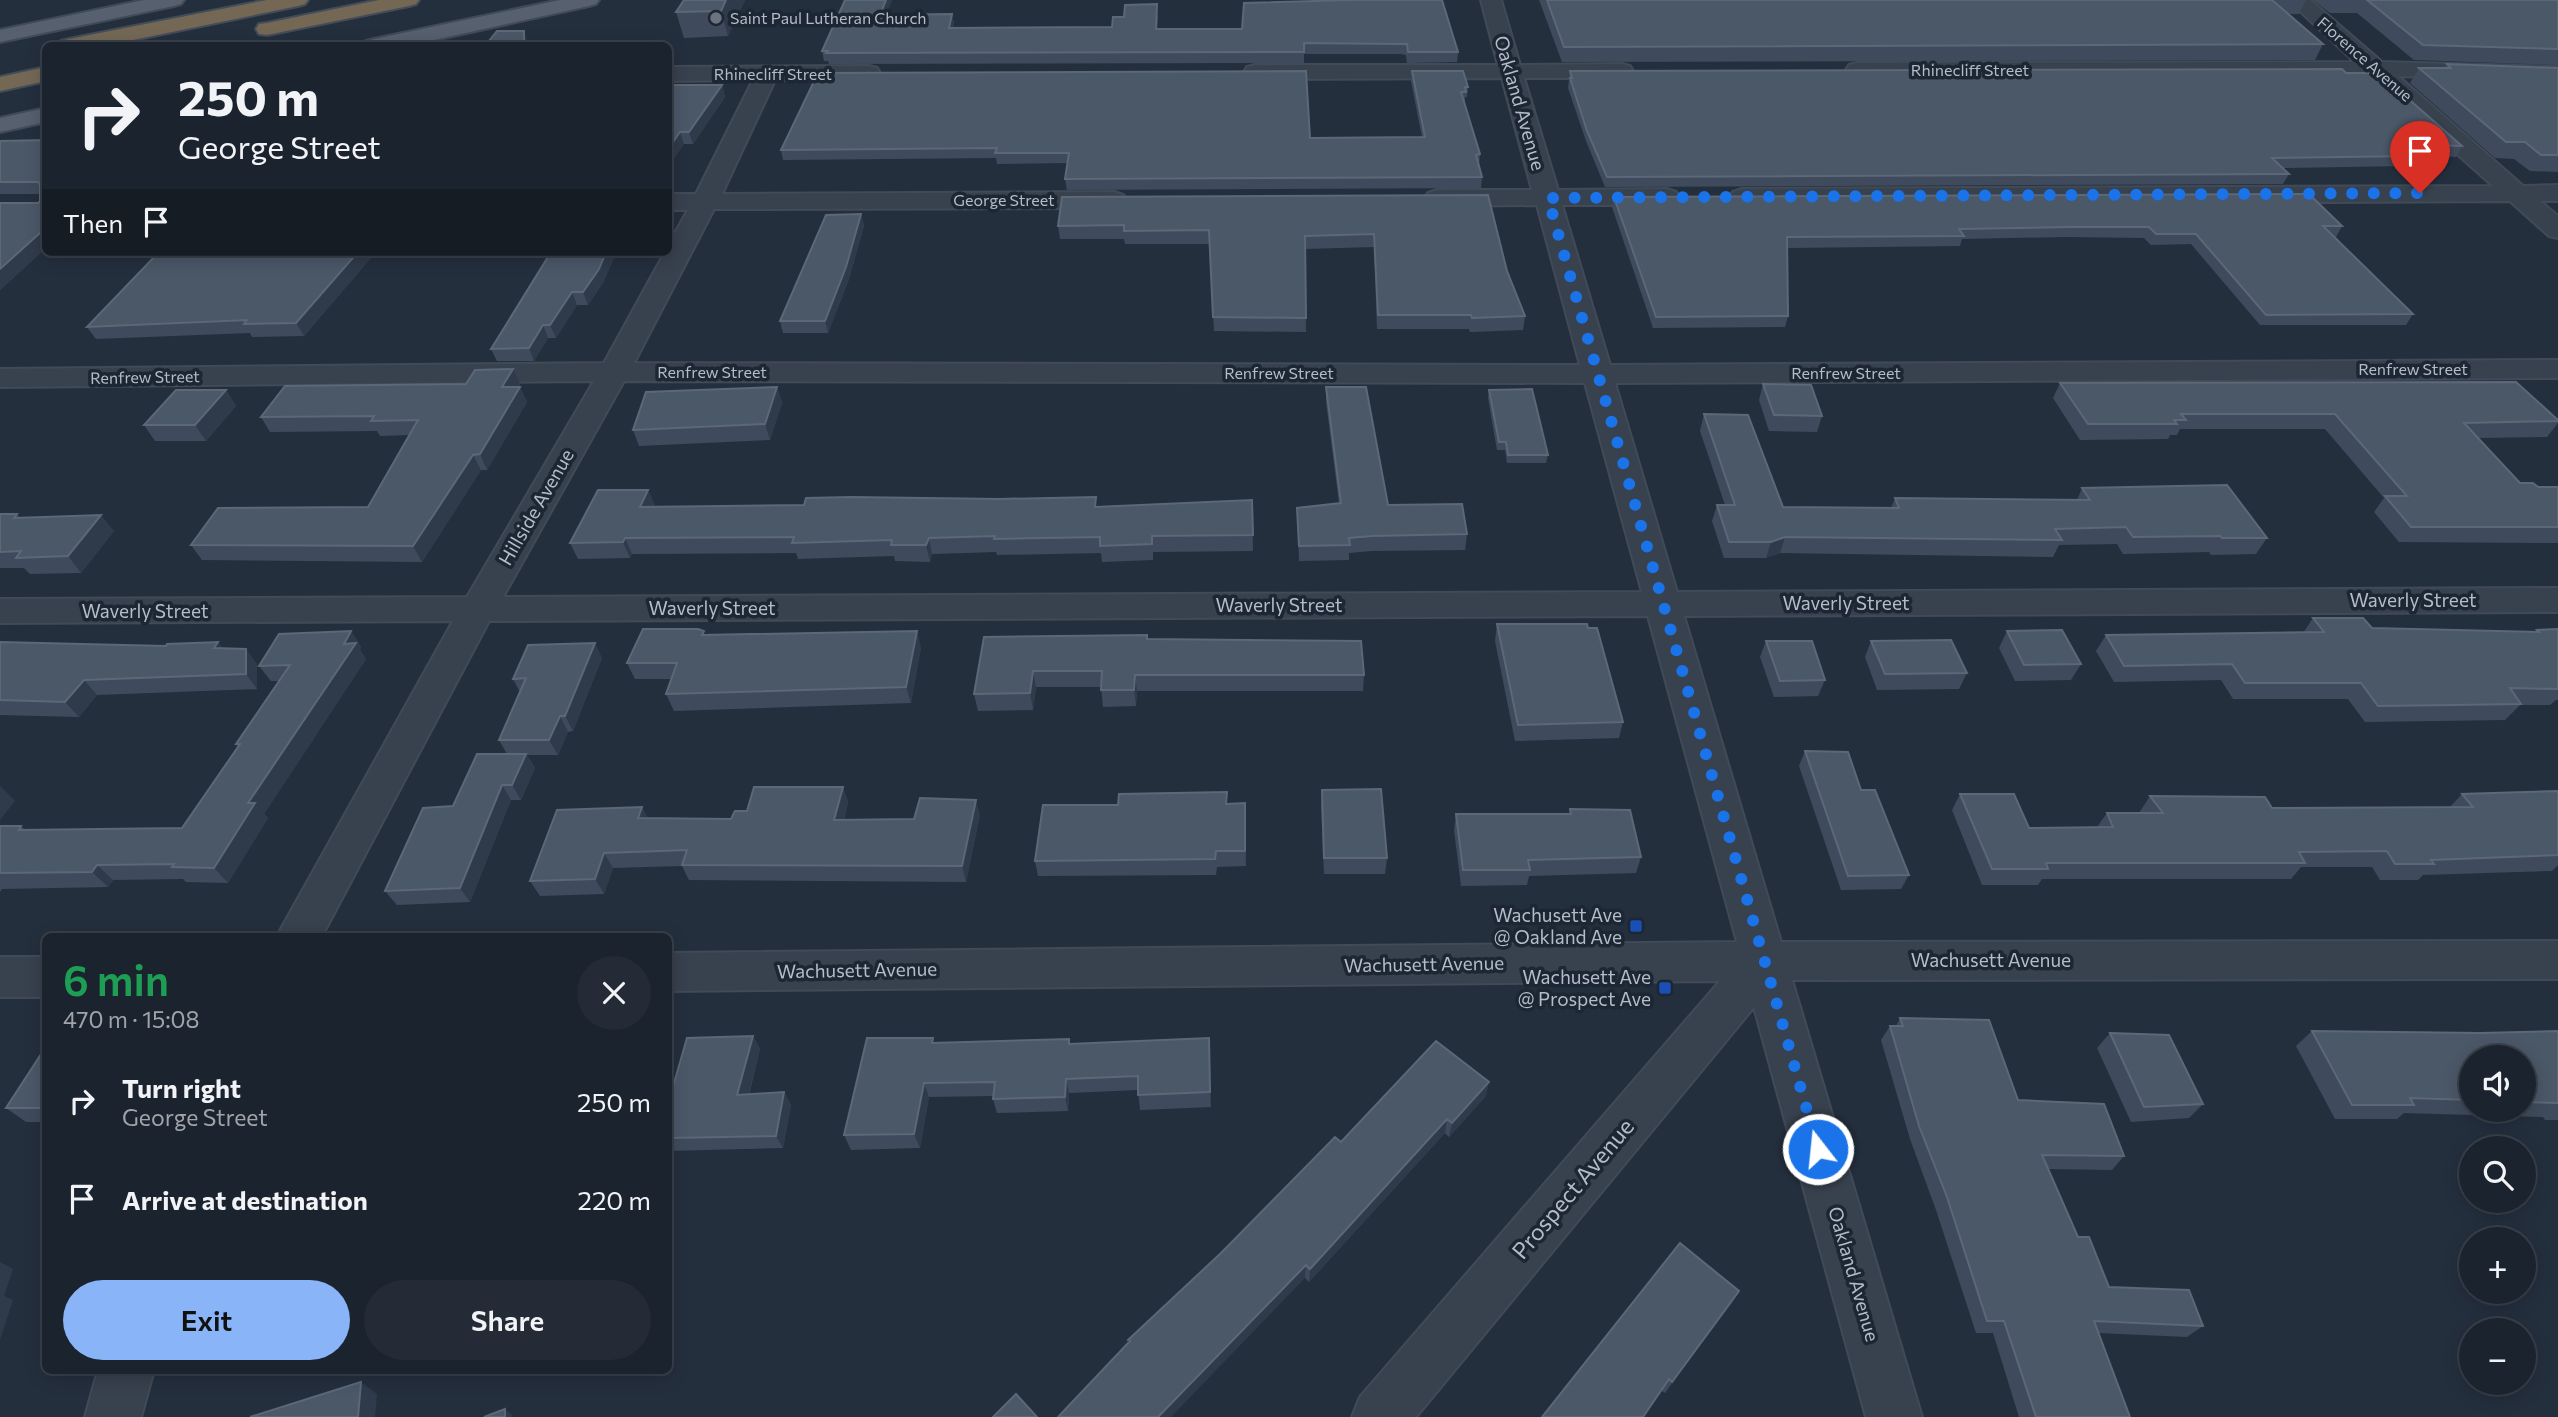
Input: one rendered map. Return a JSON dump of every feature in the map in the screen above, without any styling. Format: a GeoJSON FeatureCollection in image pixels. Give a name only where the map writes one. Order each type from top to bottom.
{"type":"FeatureCollection","features":[{"type":"Feature","properties":{"kind":"highway"},"geometry":{"type":"LineString","coordinates":[[89,42],[298,0]]}},
{"type":"Feature","properties":{"kind":"highway"},"geometry":{"type":"LineString","coordinates":[[252,32],[409,0]]}},
{"type":"Feature","properties":{"kind":"highway"},"geometry":{"type":"LineString","coordinates":[[0,84],[42,75]]}},
{"type":"Feature","properties":{"kind":"main road"},"geometry":{"type":"LineString","coordinates":[[0,36],[174,0]]}},
{"type":"Feature","properties":{"kind":"main road"},"geometry":{"type":"LineString","coordinates":[[393,42],[589,0]]}},
{"type":"Feature","properties":{"kind":"main road"},"geometry":{"type":"LineString","coordinates":[[0,125],[42,116]]}},
{"type":"Feature","properties":{"kind":"street","name":"Oakland Avenue"},"geometry":{"type":"LineString","coordinates":[[1491,0],[1895,1417]]}},
{"type":"Feature","properties":{"kind":"street","name":"Florence Avenue"},"geometry":{"type":"LineString","coordinates":[[2298,0],[2558,230]]}},
{"type":"Feature","properties":{"kind":"street","name":"Rhinecliff Street"},"geometry":{"type":"LineString","coordinates":[[1833,70],[2375,69],[2558,74]]}},
{"type":"Feature","properties":{"kind":"street"},"geometry":{"type":"LineString","coordinates":[[1237,72],[1637,71]]}},
{"type":"Feature","properties":{"kind":"street","name":"Rhinecliff Street"},"geometry":{"type":"LineString","coordinates":[[672,74],[893,73]]}},
{"type":"Feature","properties":{"kind":"street","name":"Hillside Avenue"},"geometry":{"type":"LineString","coordinates":[[301,933],[478,609],[614,372],[705,202],[767,74]]}},
{"type":"Feature","properties":{"kind":"street"},"geometry":{"type":"LineString","coordinates":[[1714,197],[2558,193]]}},
{"type":"Feature","properties":{"kind":"street"},"geometry":{"type":"LineString","coordinates":[[1410,198],[1686,197]]}},
{"type":"Feature","properties":{"kind":"street","name":"George Street"},"geometry":{"type":"LineString","coordinates":[[672,202],[1133,200]]}},
{"type":"Feature","properties":{"kind":"street","name":"Renfrew Street"},"geometry":{"type":"LineString","coordinates":[[0,378],[614,372],[1598,374],[2558,369]]}},
{"type":"Feature","properties":{"kind":"street","name":"Waverly Street"},"geometry":{"type":"LineString","coordinates":[[0,611],[2558,600]]}},
{"type":"Feature","properties":{"kind":"street","name":"Wachusett Avenue"},"geometry":{"type":"LineString","coordinates":[[672,972],[1765,961],[2558,960]]}},
{"type":"Feature","properties":{"kind":"street","name":"Prospect Avenue"},"geometry":{"type":"LineString","coordinates":[[1380,1417],[1765,961]]}},
{"type":"Feature","properties":{"kind":"street"},"geometry":{"type":"LineString","coordinates":[[0,977],[42,977]]}},
{"type":"Feature","properties":{"kind":"street"},"geometry":{"type":"LineString","coordinates":[[113,1417],[125,1374]]}},
{"type":"Feature","properties":{"kind":"building"},"geometry":{"type":"Polygon","coordinates":[[[684,0],[726,0],[721,11],[676,12],[684,0]]]}},
{"type":"Feature","properties":{"kind":"building"},"geometry":{"type":"Polygon","coordinates":[[[845,0],[886,0],[880,15],[952,14],[949,28],[1112,27],[1113,17],[1124,17],[1125,5],[1157,4],[1156,29],[1242,29],[1244,3],[1442,0],[1458,52],[1408,52],[1407,44],[1304,43],[1304,52],[826,53],[828,51],[822,51],[845,0]]]}},
{"type":"Feature","properties":{"kind":"building"},"geometry":{"type":"Polygon","coordinates":[[[1547,0],[2272,0],[2323,44],[1564,47],[1547,0]]]}},
{"type":"Feature","properties":{"kind":"building"},"geometry":{"type":"Polygon","coordinates":[[[2367,0],[2558,0],[2558,49],[2423,45],[2367,0]]]}},
{"type":"Feature","properties":{"kind":"building"},"geometry":{"type":"Polygon","coordinates":[[[497,31],[524,31],[524,42],[488,42],[497,31]]]}},
{"type":"Feature","properties":{"kind":"building"},"geometry":{"type":"Polygon","coordinates":[[[2447,64],[2558,68],[2558,155],[2541,155],[2525,142],[2506,142],[2419,68],[2451,68],[2447,64]]]}},
{"type":"Feature","properties":{"kind":"building"},"geometry":{"type":"Polygon","coordinates":[[[2342,69],[2346,73],[2379,73],[2462,146],[2424,145],[2428,149],[2401,148],[2411,156],[2272,158],[2289,174],[1607,177],[1587,131],[1570,78],[1570,71],[2342,69]]]}},
{"type":"Feature","properties":{"kind":"building"},"geometry":{"type":"Polygon","coordinates":[[[1306,71],[1310,138],[1425,137],[1412,71],[1463,71],[1468,87],[1465,87],[1466,92],[1461,92],[1480,154],[1476,155],[1482,177],[1065,179],[1069,153],[995,153],[997,148],[781,150],[818,73],[1306,71]]]}},
{"type":"Feature","properties":{"kind":"building"},"geometry":{"type":"Polygon","coordinates":[[[672,85],[722,85],[689,132],[680,132],[672,143],[672,85]]]}},
{"type":"Feature","properties":{"kind":"building"},"geometry":{"type":"Polygon","coordinates":[[[42,140],[42,232],[0,269],[0,203],[38,203],[40,185],[38,182],[0,182],[0,141],[42,140]]]}},
{"type":"Feature","properties":{"kind":"building"},"geometry":{"type":"Polygon","coordinates":[[[2309,194],[2342,226],[2323,226],[2413,314],[2266,315],[2196,234],[2156,234],[2149,227],[2071,227],[1959,229],[1964,236],[1787,237],[1788,316],[1656,317],[1614,197],[2309,194]]]}},
{"type":"Feature","properties":{"kind":"building"},"geometry":{"type":"Polygon","coordinates":[[[1488,195],[1507,271],[1525,316],[1472,318],[1471,315],[1378,315],[1374,234],[1305,236],[1306,318],[1213,317],[1209,230],[1124,231],[1124,225],[1058,226],[1062,197],[1488,195]]]}},
{"type":"Feature","properties":{"kind":"building"},"geometry":{"type":"Polygon","coordinates":[[[861,214],[846,267],[825,321],[780,321],[826,215],[861,214]]]}},
{"type":"Feature","properties":{"kind":"building"},"geometry":{"type":"Polygon","coordinates":[[[155,256],[355,256],[296,323],[244,324],[247,320],[87,327],[155,256]]]}},
{"type":"Feature","properties":{"kind":"building"},"geometry":{"type":"Polygon","coordinates":[[[549,256],[604,256],[583,292],[572,292],[550,325],[543,325],[529,348],[491,349],[549,256]]]}},
{"type":"Feature","properties":{"kind":"building"},"geometry":{"type":"Polygon","coordinates":[[[513,369],[502,387],[520,387],[480,454],[473,455],[413,546],[191,545],[218,508],[368,507],[418,420],[371,421],[374,416],[261,417],[285,386],[466,384],[475,370],[513,369]]]}},
{"type":"Feature","properties":{"kind":"building"},"geometry":{"type":"Polygon","coordinates":[[[2516,382],[2558,421],[2464,423],[2520,483],[2558,487],[2558,527],[2411,527],[2385,496],[2407,496],[2335,414],[2181,414],[2186,420],[2174,420],[2177,424],[2088,424],[2060,383],[2516,382]]]}},
{"type":"Feature","properties":{"kind":"building"},"geometry":{"type":"Polygon","coordinates":[[[1763,384],[1811,385],[1822,416],[1774,415],[1763,384]]]}},
{"type":"Feature","properties":{"kind":"building"},"geometry":{"type":"Polygon","coordinates":[[[777,387],[765,424],[633,430],[646,392],[777,387]]]}},
{"type":"Feature","properties":{"kind":"building"},"geometry":{"type":"Polygon","coordinates":[[[1326,387],[1366,387],[1388,505],[1462,504],[1467,534],[1372,536],[1349,538],[1350,545],[1299,546],[1297,508],[1341,503],[1326,387]]]}},
{"type":"Feature","properties":{"kind":"building"},"geometry":{"type":"Polygon","coordinates":[[[1532,389],[1548,455],[1508,455],[1506,442],[1499,442],[1489,390],[1532,389]]]}},
{"type":"Feature","properties":{"kind":"building"},"geometry":{"type":"Polygon","coordinates":[[[176,390],[226,390],[195,425],[144,425],[176,390]]]}},
{"type":"Feature","properties":{"kind":"building"},"geometry":{"type":"Polygon","coordinates":[[[1704,414],[1748,415],[1783,507],[1899,508],[1895,498],[2090,500],[2082,488],[2227,485],[2267,538],[2133,537],[2126,527],[2055,529],[2062,540],[1785,537],[1771,542],[1729,542],[1717,505],[1735,505],[1704,414]]]}},
{"type":"Feature","properties":{"kind":"building"},"geometry":{"type":"Polygon","coordinates":[[[598,490],[648,490],[640,507],[804,505],[806,498],[851,497],[1096,497],[1095,507],[1252,500],[1253,535],[1152,536],[1152,544],[1100,546],[1100,537],[994,539],[995,536],[929,538],[926,545],[891,545],[892,540],[792,543],[794,537],[625,538],[623,542],[570,543],[598,490]]]}},
{"type":"Feature","properties":{"kind":"building"},"geometry":{"type":"Polygon","coordinates":[[[0,514],[17,514],[14,518],[101,515],[68,556],[16,558],[21,551],[0,552],[0,514]]]}},
{"type":"Feature","properties":{"kind":"building"},"geometry":{"type":"Polygon","coordinates":[[[2313,618],[2363,618],[2372,628],[2539,632],[2537,630],[2558,629],[2558,689],[2510,688],[2521,704],[2378,706],[2361,683],[2245,683],[2232,664],[2124,666],[2106,635],[2324,632],[2313,618]]]}},
{"type":"Feature","properties":{"kind":"building"},"geometry":{"type":"Polygon","coordinates":[[[1497,624],[1587,624],[1588,628],[1597,628],[1623,722],[1518,725],[1497,624]]]}},
{"type":"Feature","properties":{"kind":"building"},"geometry":{"type":"Polygon","coordinates":[[[643,629],[698,629],[704,631],[702,635],[917,631],[906,687],[666,694],[677,663],[627,663],[643,629]]]}},
{"type":"Feature","properties":{"kind":"building"},"geometry":{"type":"Polygon","coordinates":[[[2062,630],[2081,664],[2024,665],[2007,631],[2062,630]]]}},
{"type":"Feature","properties":{"kind":"building"},"geometry":{"type":"Polygon","coordinates":[[[351,631],[344,644],[356,643],[248,803],[255,803],[214,868],[172,867],[174,864],[97,865],[92,872],[0,873],[0,826],[21,826],[19,830],[182,828],[290,665],[259,666],[279,634],[351,631]]]}},
{"type":"Feature","properties":{"kind":"building"},"geometry":{"type":"Polygon","coordinates":[[[1147,635],[1147,639],[1361,641],[1364,675],[1135,675],[1134,690],[1101,690],[1102,671],[1033,671],[1030,693],[974,694],[984,637],[1147,635]]]}},
{"type":"Feature","properties":{"kind":"building"},"geometry":{"type":"Polygon","coordinates":[[[1951,640],[1967,673],[1885,674],[1871,641],[1951,640]]]}},
{"type":"Feature","properties":{"kind":"building"},"geometry":{"type":"Polygon","coordinates":[[[1766,641],[1812,641],[1825,680],[1780,681],[1766,641]]]}},
{"type":"Feature","properties":{"kind":"building"},"geometry":{"type":"Polygon","coordinates":[[[0,642],[166,646],[218,642],[214,648],[246,649],[246,674],[84,680],[65,702],[0,700],[0,642]]]}},
{"type":"Feature","properties":{"kind":"building"},"geometry":{"type":"Polygon","coordinates":[[[595,643],[565,716],[560,716],[549,740],[499,740],[526,678],[513,679],[528,645],[595,643]]]}},
{"type":"Feature","properties":{"kind":"building"},"geometry":{"type":"Polygon","coordinates":[[[1805,751],[1848,752],[1861,790],[1875,790],[1909,875],[1848,876],[1805,751]]]}},
{"type":"Feature","properties":{"kind":"building"},"geometry":{"type":"Polygon","coordinates":[[[477,754],[526,754],[512,785],[502,785],[460,888],[385,891],[423,808],[453,806],[477,754]]]}},
{"type":"Feature","properties":{"kind":"building"},"geometry":{"type":"Polygon","coordinates":[[[754,787],[843,787],[834,820],[914,819],[920,798],[976,800],[962,866],[682,865],[687,850],[604,853],[595,879],[530,881],[557,810],[642,807],[638,818],[731,819],[735,811],[747,811],[754,787]]]}},
{"type":"Feature","properties":{"kind":"building"},"geometry":{"type":"Polygon","coordinates":[[[1381,789],[1387,858],[1324,858],[1322,790],[1381,789]]]}},
{"type":"Feature","properties":{"kind":"building"},"geometry":{"type":"Polygon","coordinates":[[[2558,791],[2558,855],[2431,860],[2434,864],[2395,864],[2387,851],[2299,852],[2305,863],[2046,863],[2048,869],[1992,869],[1960,794],[2014,794],[2029,828],[2113,827],[2107,813],[2163,813],[2150,796],[2265,797],[2272,808],[2473,807],[2462,794],[2558,791]]]}},
{"type":"Feature","properties":{"kind":"building"},"geometry":{"type":"Polygon","coordinates":[[[1227,792],[1226,804],[1245,803],[1245,851],[1216,851],[1215,859],[1035,861],[1043,805],[1118,805],[1119,794],[1227,792]]]}},
{"type":"Feature","properties":{"kind":"building"},"geometry":{"type":"Polygon","coordinates":[[[1570,809],[1630,810],[1641,857],[1528,860],[1530,870],[1463,870],[1456,814],[1571,814],[1570,809]]]}},
{"type":"Feature","properties":{"kind":"building"},"geometry":{"type":"Polygon","coordinates":[[[1900,1018],[1989,1020],[2018,1100],[2104,1104],[2124,1156],[2042,1155],[2078,1237],[2089,1237],[2109,1287],[2189,1290],[2203,1326],[2094,1321],[2130,1417],[2036,1417],[2004,1321],[1987,1321],[1947,1197],[1919,1126],[1890,1026],[1903,1026],[1900,1018]]]}},
{"type":"Feature","properties":{"kind":"building"},"geometry":{"type":"Polygon","coordinates":[[[2312,1031],[2558,1031],[2558,1103],[2536,1102],[2536,1045],[2459,1045],[2459,1100],[2410,1098],[2414,1105],[2352,1105],[2312,1031]]]}},
{"type":"Feature","properties":{"kind":"building"},"geometry":{"type":"Polygon","coordinates":[[[2110,1033],[2169,1035],[2203,1104],[2144,1107],[2110,1033]]]}},
{"type":"Feature","properties":{"kind":"building"},"geometry":{"type":"Polygon","coordinates":[[[753,1036],[737,1095],[784,1092],[776,1136],[672,1138],[672,1090],[687,1038],[753,1036]]]}},
{"type":"Feature","properties":{"kind":"building"},"geometry":{"type":"Polygon","coordinates":[[[867,1038],[933,1038],[932,1043],[1069,1039],[1069,1044],[1209,1038],[1210,1092],[1138,1095],[1138,1076],[1066,1079],[1065,1097],[993,1099],[995,1082],[924,1083],[914,1134],[844,1135],[867,1038]]]}},
{"type":"Feature","properties":{"kind":"building"},"geometry":{"type":"Polygon","coordinates":[[[1436,1041],[1489,1082],[1452,1123],[1447,1119],[1310,1269],[1306,1265],[1158,1417],[1058,1417],[1130,1341],[1128,1340],[1221,1253],[1335,1137],[1341,1142],[1436,1041]]]}},
{"type":"Feature","properties":{"kind":"building"},"geometry":{"type":"Polygon","coordinates":[[[42,1053],[42,1108],[6,1108],[42,1053]]]}},
{"type":"Feature","properties":{"kind":"building"},"geometry":{"type":"Polygon","coordinates":[[[1680,1243],[1739,1291],[1672,1382],[1669,1379],[1643,1417],[1542,1417],[1680,1243]]]}},
{"type":"Feature","properties":{"kind":"building"},"geometry":{"type":"Polygon","coordinates":[[[361,1382],[358,1417],[250,1417],[361,1382]]]}},
{"type":"Feature","properties":{"kind":"building"},"geometry":{"type":"Polygon","coordinates":[[[1016,1394],[1037,1417],[993,1417],[1016,1394]]]}},
{"type":"Feature","properties":{"kind":"building"},"geometry":{"type":"Polygon","coordinates":[[[505,1409],[505,1417],[484,1417],[505,1409]]]}},
{"type":"Feature","properties":{"kind":"place","name":"Saint Paul Lutheran Church"},"geometry":{"type":"Point","coordinates":[716,18]}},
{"type":"Feature","properties":{"kind":"place","name":"Wachusett Ave @ Oakland Ave"},"geometry":{"type":"Point","coordinates":[1636,926]}},
{"type":"Feature","properties":{"kind":"place","name":"Wachusett Ave @ Prospect Ave"},"geometry":{"type":"Point","coordinates":[1665,988]}},
{"type":"Feature","properties":{"kind":"route"},"geometry":{"type":"LineString","coordinates":[[1818,1149],[1548,198],[2420,193]]}}]}
